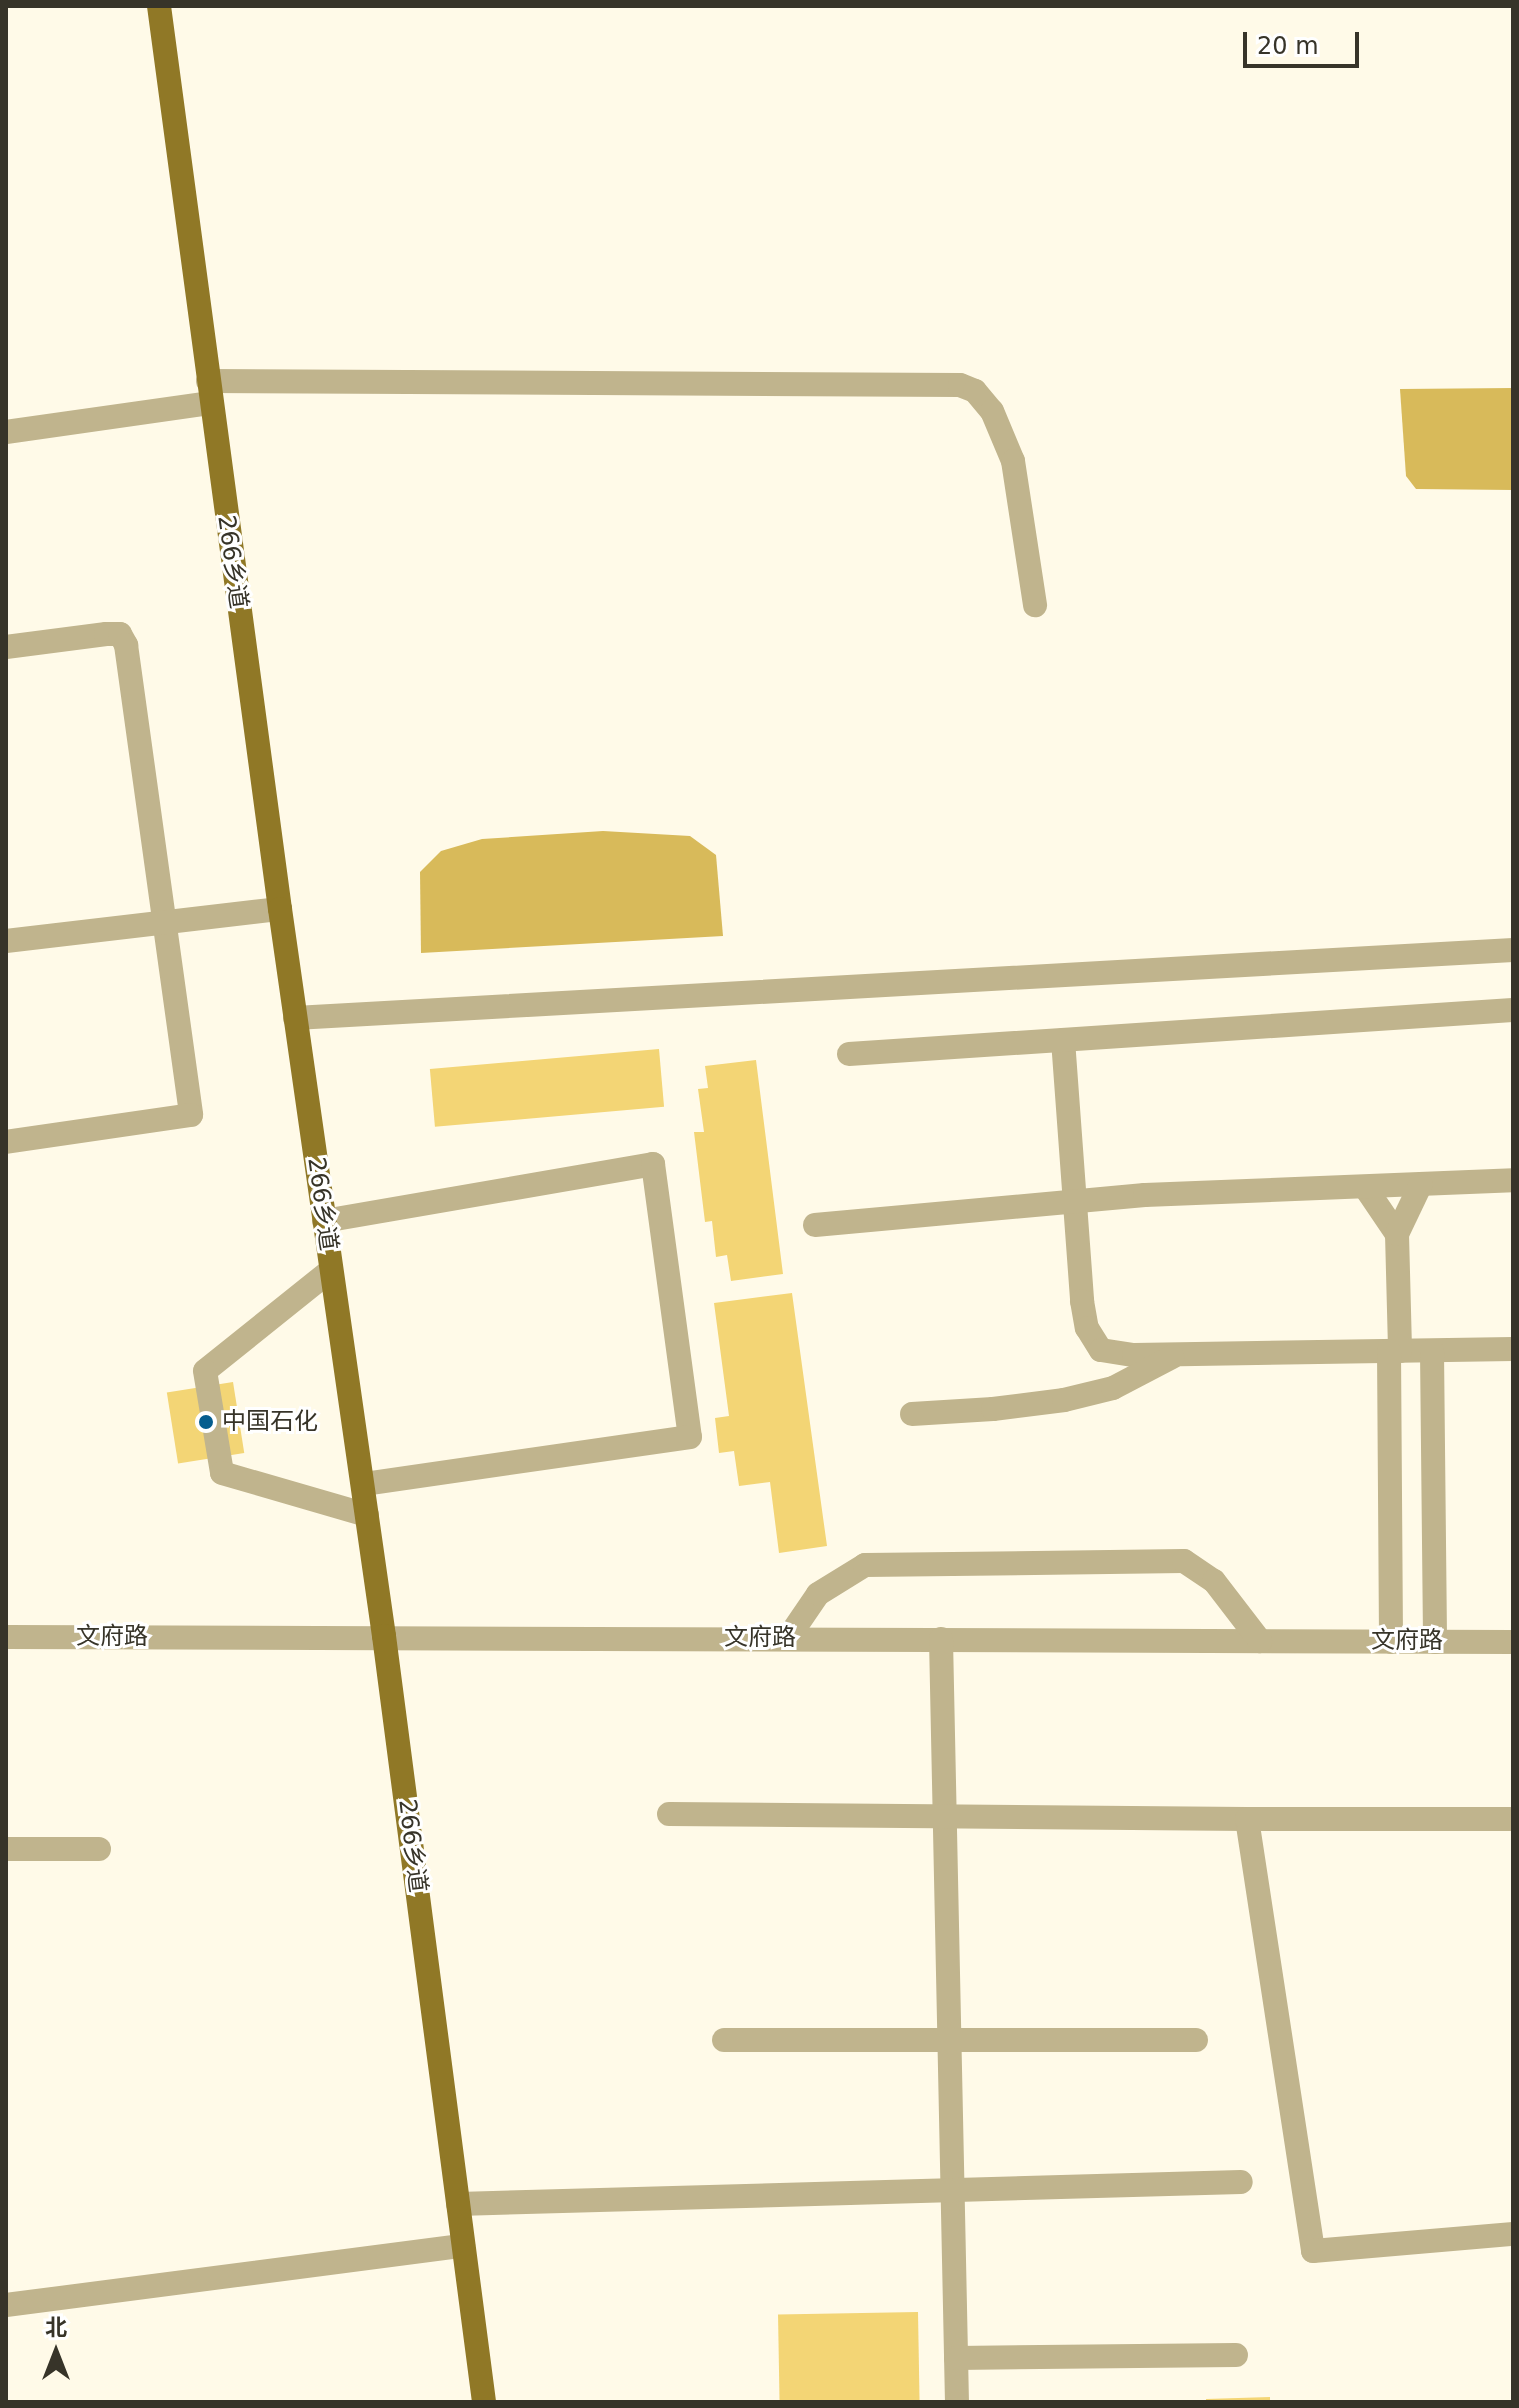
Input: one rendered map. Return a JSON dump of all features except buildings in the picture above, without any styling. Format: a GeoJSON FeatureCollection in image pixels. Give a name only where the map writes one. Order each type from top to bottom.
{"type":"FeatureCollection","features":[{"type":"Feature","properties":{"kind":"main road","name":"266乡道"},"geometry":{"type":"LineString","coordinates":[[159,6],[295,1018],[384,1636],[484,2402]]}},
{"type":"Feature","properties":{"kind":"street"},"geometry":{"type":"LineString","coordinates":[[6,432],[209,392],[960,385],[975,391],[992,411],[1013,461],[1035,605]]}},
{"type":"Feature","properties":{"kind":"street"},"geometry":{"type":"LineString","coordinates":[[6,647],[120,634],[126,645],[191,1115],[6,1142]]}},
{"type":"Feature","properties":{"kind":"street"},"geometry":{"type":"LineString","coordinates":[[6,941],[280,909]]}},
{"type":"Feature","properties":{"kind":"street"},"geometry":{"type":"LineString","coordinates":[[295,1018],[1513,950]]}},
{"type":"Feature","properties":{"kind":"street"},"geometry":{"type":"LineString","coordinates":[[849,1054],[1513,1010]]}},
{"type":"Feature","properties":{"kind":"street"},"geometry":{"type":"LineString","coordinates":[[1063,1040],[1084,1314],[1087,1328],[1101,1350],[1134,1355],[1176,1355],[1513,1349]]}},
{"type":"Feature","properties":{"kind":"street"},"geometry":{"type":"LineString","coordinates":[[324,1221],[653,1164],[690,1437],[363,1484]]}},
{"type":"Feature","properties":{"kind":"street"},"geometry":{"type":"LineString","coordinates":[[815,1225],[1145,1195],[1513,1180]]}},
{"type":"Feature","properties":{"kind":"street"},"geometry":{"type":"LineString","coordinates":[[1391,1642],[1397,1234],[1421,1184]]}},
{"type":"Feature","properties":{"kind":"street"},"geometry":{"type":"LineString","coordinates":[[1365,1187],[1397,1234]]}},
{"type":"Feature","properties":{"kind":"street"},"geometry":{"type":"LineString","coordinates":[[331,1270],[205,1371],[222,1473],[367,1515]]}},
{"type":"Feature","properties":{"kind":"street"},"geometry":{"type":"LineString","coordinates":[[1432,1351],[1435,1642]]}},
{"type":"Feature","properties":{"kind":"street"},"geometry":{"type":"LineString","coordinates":[[912,1414],[993,1409],[1064,1400],[1113,1388],[1176,1355]]}},
{"type":"Feature","properties":{"kind":"street"},"geometry":{"type":"LineString","coordinates":[[788,1638],[818,1594],[865,1565],[1184,1561],[1214,1581],[1260,1641]]}},
{"type":"Feature","properties":{"kind":"street","name":"文府路"},"geometry":{"type":"LineString","coordinates":[[6,1637],[1513,1642]]}},
{"type":"Feature","properties":{"kind":"street"},"geometry":{"type":"LineString","coordinates":[[941,1639],[957,2402]]}},
{"type":"Feature","properties":{"kind":"street"},"geometry":{"type":"LineString","coordinates":[[669,1814],[1513,1819]]}},
{"type":"Feature","properties":{"kind":"street"},"geometry":{"type":"LineString","coordinates":[[1247,1819],[1313,2251],[1513,2234]]}},
{"type":"Feature","properties":{"kind":"street"},"geometry":{"type":"LineString","coordinates":[[6,1849],[99,1849]]}},
{"type":"Feature","properties":{"kind":"street"},"geometry":{"type":"LineString","coordinates":[[724,2040],[1196,2040]]}},
{"type":"Feature","properties":{"kind":"street"},"geometry":{"type":"LineString","coordinates":[[458,2204],[1241,2182]]}},
{"type":"Feature","properties":{"kind":"street"},"geometry":{"type":"LineString","coordinates":[[6,2305],[463,2246]]}},
{"type":"Feature","properties":{"kind":"street"},"geometry":{"type":"LineString","coordinates":[[956,2358],[1236,2355]]}},
{"type":"Feature","properties":{"kind":"shaded area"},"geometry":{"type":"Polygon","coordinates":[[[1513,388],[1513,490],[1416,489],[1406,476],[1400,389],[1513,388]]]}},
{"type":"Feature","properties":{"kind":"shaded area"},"geometry":{"type":"Polygon","coordinates":[[[603,831],[690,836],[716,855],[723,936],[421,953],[420,872],[441,851],[482,839],[603,831]]]}},
{"type":"Feature","properties":{"kind":"place","name":"中国石化"},"geometry":{"type":"Point","coordinates":[206,1422]}}]}
